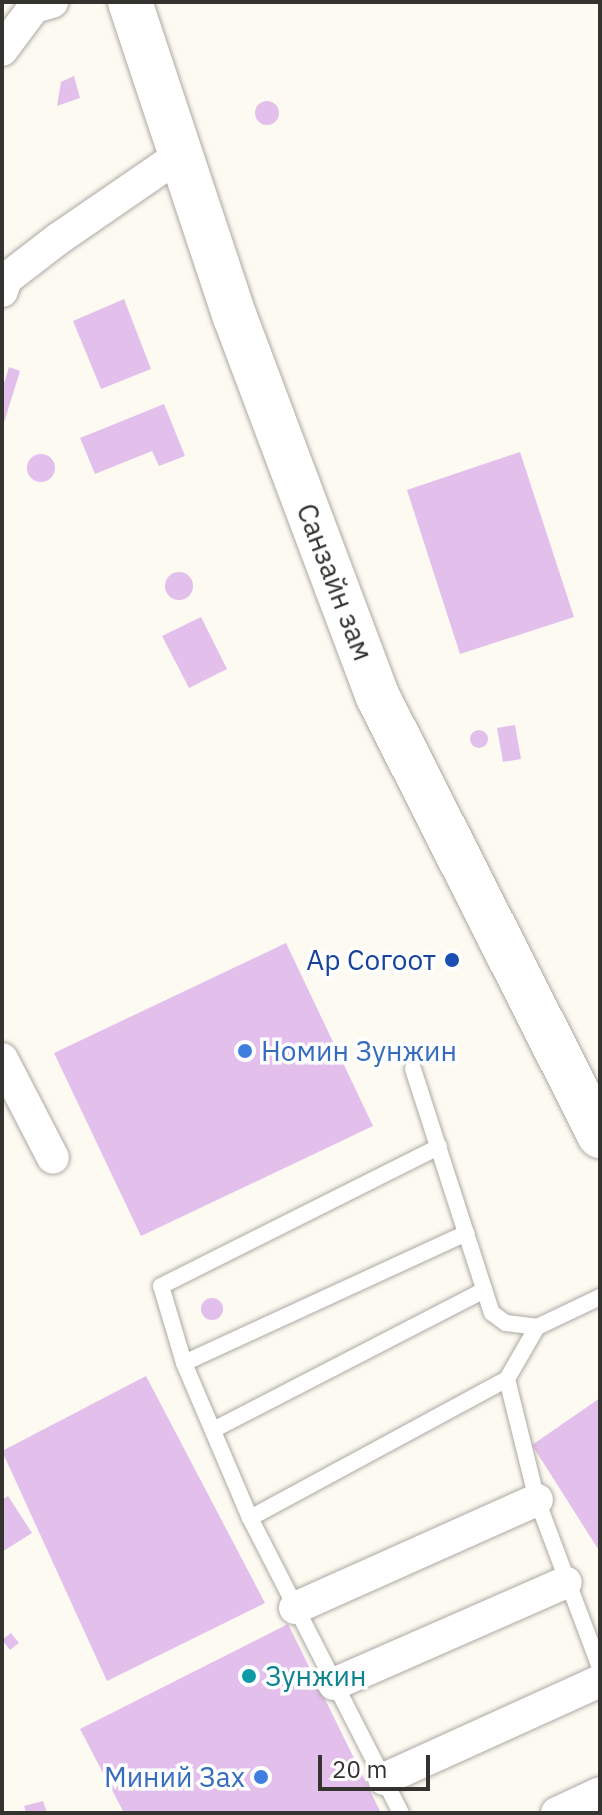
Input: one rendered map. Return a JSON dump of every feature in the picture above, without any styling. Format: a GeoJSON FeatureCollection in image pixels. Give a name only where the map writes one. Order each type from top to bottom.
{"type":"FeatureCollection","features":[{"type":"Feature","properties":{"kind":"main road","name":"Санзайн зам"},"geometry":{"type":"LineString","coordinates":[[130,2],[180,155],[378,697],[600,1136]]}},
{"type":"Feature","properties":{"kind":"street"},"geometry":{"type":"LineString","coordinates":[[2,50],[34,7],[52,2]]}},
{"type":"Feature","properties":{"kind":"street"},"geometry":{"type":"LineString","coordinates":[[2,291],[6,279],[180,155]]}},
{"type":"Feature","properties":{"kind":"street"},"geometry":{"type":"LineString","coordinates":[[2,1059],[53,1158]]}},
{"type":"Feature","properties":{"kind":"street"},"geometry":{"type":"LineString","coordinates":[[295,1608],[537,1500]]}},
{"type":"Feature","properties":{"kind":"street"},"geometry":{"type":"LineString","coordinates":[[334,1684],[566,1582]]}},
{"type":"Feature","properties":{"kind":"street"},"geometry":{"type":"LineString","coordinates":[[384,1779],[600,1681]]}},
{"type":"Feature","properties":{"kind":"street"},"geometry":{"type":"LineString","coordinates":[[557,1813],[600,1793]]}},
{"type":"Feature","properties":{"kind":"lane"},"geometry":{"type":"LineString","coordinates":[[413,1069],[492,1313],[506,1323],[537,1327],[600,1297]]}},
{"type":"Feature","properties":{"kind":"lane"},"geometry":{"type":"LineString","coordinates":[[401,1813],[250,1518],[215,1429],[184,1363],[161,1286],[439,1147]]}},
{"type":"Feature","properties":{"kind":"lane"},"geometry":{"type":"LineString","coordinates":[[184,1363],[466,1233]]}},
{"type":"Feature","properties":{"kind":"lane"},"geometry":{"type":"LineString","coordinates":[[215,1429],[484,1290]]}},
{"type":"Feature","properties":{"kind":"lane"},"geometry":{"type":"LineString","coordinates":[[250,1518],[507,1379],[537,1327]]}},
{"type":"Feature","properties":{"kind":"lane"},"geometry":{"type":"LineString","coordinates":[[507,1379],[537,1500],[600,1668]]}},
{"type":"Feature","properties":{"kind":"building"},"geometry":{"type":"Polygon","coordinates":[[[74,76],[80,98],[57,106],[61,82],[74,76]]]}},
{"type":"Feature","properties":{"kind":"building"},"geometry":{"type":"Polygon","coordinates":[[[267,101],[275,105],[279,113],[275,121],[267,125],[259,121],[255,113],[259,105],[267,101]]]}},
{"type":"Feature","properties":{"kind":"building"},"geometry":{"type":"Polygon","coordinates":[[[124,299],[151,369],[101,389],[73,321],[124,299]]]}},
{"type":"Feature","properties":{"kind":"building"},"geometry":{"type":"Polygon","coordinates":[[[9,367],[20,371],[3,426],[2,390],[9,367]]]}},
{"type":"Feature","properties":{"kind":"building"},"geometry":{"type":"Polygon","coordinates":[[[164,404],[185,456],[159,466],[152,451],[95,474],[80,438],[164,404]]]}},
{"type":"Feature","properties":{"kind":"building"},"geometry":{"type":"Polygon","coordinates":[[[520,452],[574,617],[460,654],[407,490],[520,452]]]}},
{"type":"Feature","properties":{"kind":"building"},"geometry":{"type":"Polygon","coordinates":[[[41,454],[51,458],[55,468],[51,478],[41,482],[31,478],[27,468],[31,458],[41,454]]]}},
{"type":"Feature","properties":{"kind":"building"},"geometry":{"type":"Polygon","coordinates":[[[179,572],[189,576],[193,586],[189,596],[179,600],[169,596],[165,586],[169,576],[179,572]]]}},
{"type":"Feature","properties":{"kind":"building"},"geometry":{"type":"Polygon","coordinates":[[[201,617],[227,669],[189,688],[162,636],[201,617]]]}},
{"type":"Feature","properties":{"kind":"building"},"geometry":{"type":"Polygon","coordinates":[[[515,725],[521,759],[503,762],[497,728],[515,725]]]}},
{"type":"Feature","properties":{"kind":"building"},"geometry":{"type":"Polygon","coordinates":[[[479,730],[488,739],[479,748],[470,739],[479,730]]]}},
{"type":"Feature","properties":{"kind":"building"},"geometry":{"type":"Polygon","coordinates":[[[286,943],[373,1126],[141,1236],[54,1053],[286,943]]]}},
{"type":"Feature","properties":{"kind":"building"},"geometry":{"type":"Polygon","coordinates":[[[212,1298],[220,1301],[223,1309],[220,1317],[212,1320],[204,1317],[201,1309],[204,1301],[212,1298]]]}},
{"type":"Feature","properties":{"kind":"building"},"geometry":{"type":"Polygon","coordinates":[[[146,1376],[265,1603],[107,1681],[2,1451],[146,1376]]]}},
{"type":"Feature","properties":{"kind":"building"},"geometry":{"type":"Polygon","coordinates":[[[600,1398],[600,1552],[532,1445],[600,1398]]]}},
{"type":"Feature","properties":{"kind":"building"},"geometry":{"type":"Polygon","coordinates":[[[8,1496],[32,1533],[2,1552],[2,1500],[8,1496]]]}},
{"type":"Feature","properties":{"kind":"building","name":"Зунжин"},"geometry":{"type":"Polygon","coordinates":[[[288,1624],[381,1813],[124,1813],[80,1729],[288,1624]]]}},
{"type":"Feature","properties":{"kind":"building"},"geometry":{"type":"Polygon","coordinates":[[[11,1633],[19,1643],[10,1650],[2,1640],[11,1633]]]}},
{"type":"Feature","properties":{"kind":"building"},"geometry":{"type":"Polygon","coordinates":[[[43,1801],[47,1813],[26,1813],[24,1806],[43,1801]]]}},
{"type":"Feature","properties":{"kind":"place","name":"Ар Согоот"},"geometry":{"type":"Point","coordinates":[452,960]}},
{"type":"Feature","properties":{"kind":"place","name":"Номин Зунжин"},"geometry":{"type":"Point","coordinates":[245,1051]}},
{"type":"Feature","properties":{"kind":"place","name":"Зунжин"},"geometry":{"type":"Point","coordinates":[249,1676]}},
{"type":"Feature","properties":{"kind":"place","name":"Миний Зах"},"geometry":{"type":"Point","coordinates":[261,1777]}}]}
